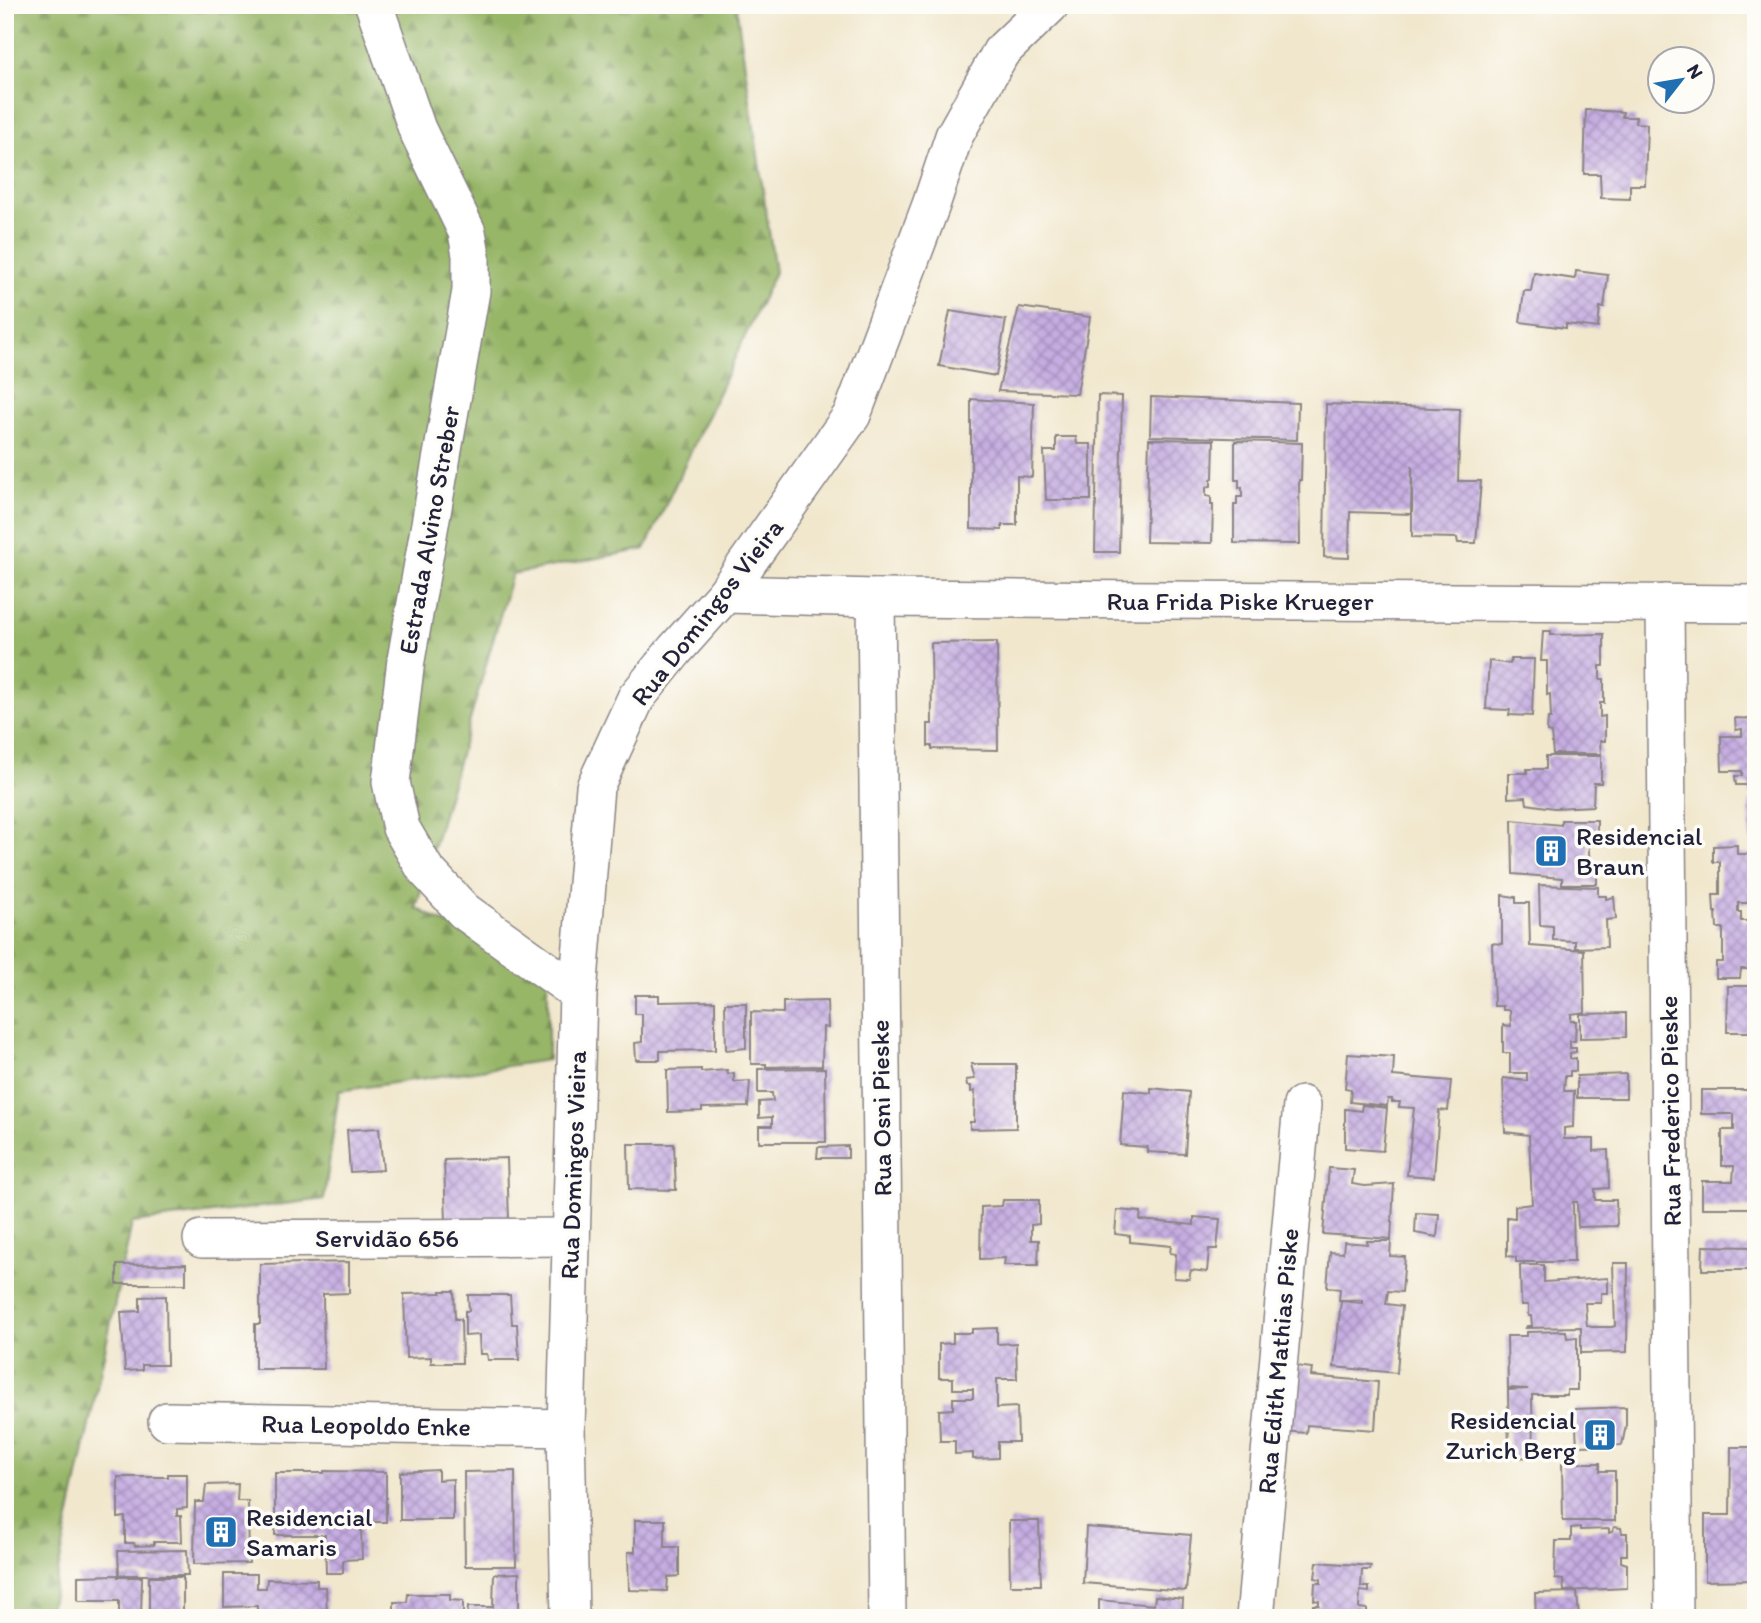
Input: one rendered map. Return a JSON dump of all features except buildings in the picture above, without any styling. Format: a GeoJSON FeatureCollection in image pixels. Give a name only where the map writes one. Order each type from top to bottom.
{"type":"FeatureCollection","features":[{"type":"Feature","properties":{"kind":"street","name":"Estrada Alvino Streber"},"geometry":{"type":"LineString","coordinates":[[374,5],[417,129],[467,232],[471,255],[471,291],[406,660],[391,782],[401,828],[425,869],[464,911],[578,993]]}},
{"type":"Feature","properties":{"kind":"street","name":"Rua Domingos Vieira"},"geometry":{"type":"LineString","coordinates":[[570,1618],[566,1428],[578,993],[595,787],[636,698],[724,594],[852,415],[954,136],[1001,52],[1049,5]]}},
{"type":"Feature","properties":{"kind":"street","name":"Rua Frida Piske Krueger"},"geometry":{"type":"LineString","coordinates":[[724,594],[876,598],[1756,604]]}},
{"type":"Feature","properties":{"kind":"street","name":"Rua Osni Pieske"},"geometry":{"type":"LineString","coordinates":[[876,598],[887,1618]]}},
{"type":"Feature","properties":{"kind":"street","name":"Rua Frederico Pieske"},"geometry":{"type":"LineString","coordinates":[[1665,603],[1674,1618]]}},
{"type":"Feature","properties":{"kind":"street","name":"Rua Edith Mathias Piske"},"geometry":{"type":"LineString","coordinates":[[1255,1618],[1302,1105]]}},
{"type":"Feature","properties":{"kind":"street","name":"Servidão 656"},"geometry":{"type":"LineString","coordinates":[[202,1239],[571,1237]]}},
{"type":"Feature","properties":{"kind":"street","name":"Rua Leopoldo Enke"},"geometry":{"type":"LineString","coordinates":[[167,1421],[566,1428]]}},
{"type":"Feature","properties":{"kind":"green space"},"geometry":{"type":"Polygon","coordinates":[[[5,5],[216,5],[221,14],[259,5],[736,5],[775,272],[645,549],[512,574],[416,908],[548,977],[548,1060],[339,1091],[324,1199],[132,1223],[48,1618],[5,1618],[5,5]]]}},
{"type":"Feature","properties":{"kind":"place","name":"Residencial Braun"},"geometry":{"type":"Point","coordinates":[1551,851]}},
{"type":"Feature","properties":{"kind":"place","name":"Residencial Zurich Berg"},"geometry":{"type":"Point","coordinates":[1600,1435]}},
{"type":"Feature","properties":{"kind":"place","name":"Residencial Samaris"},"geometry":{"type":"Point","coordinates":[221,1532]}}]}
